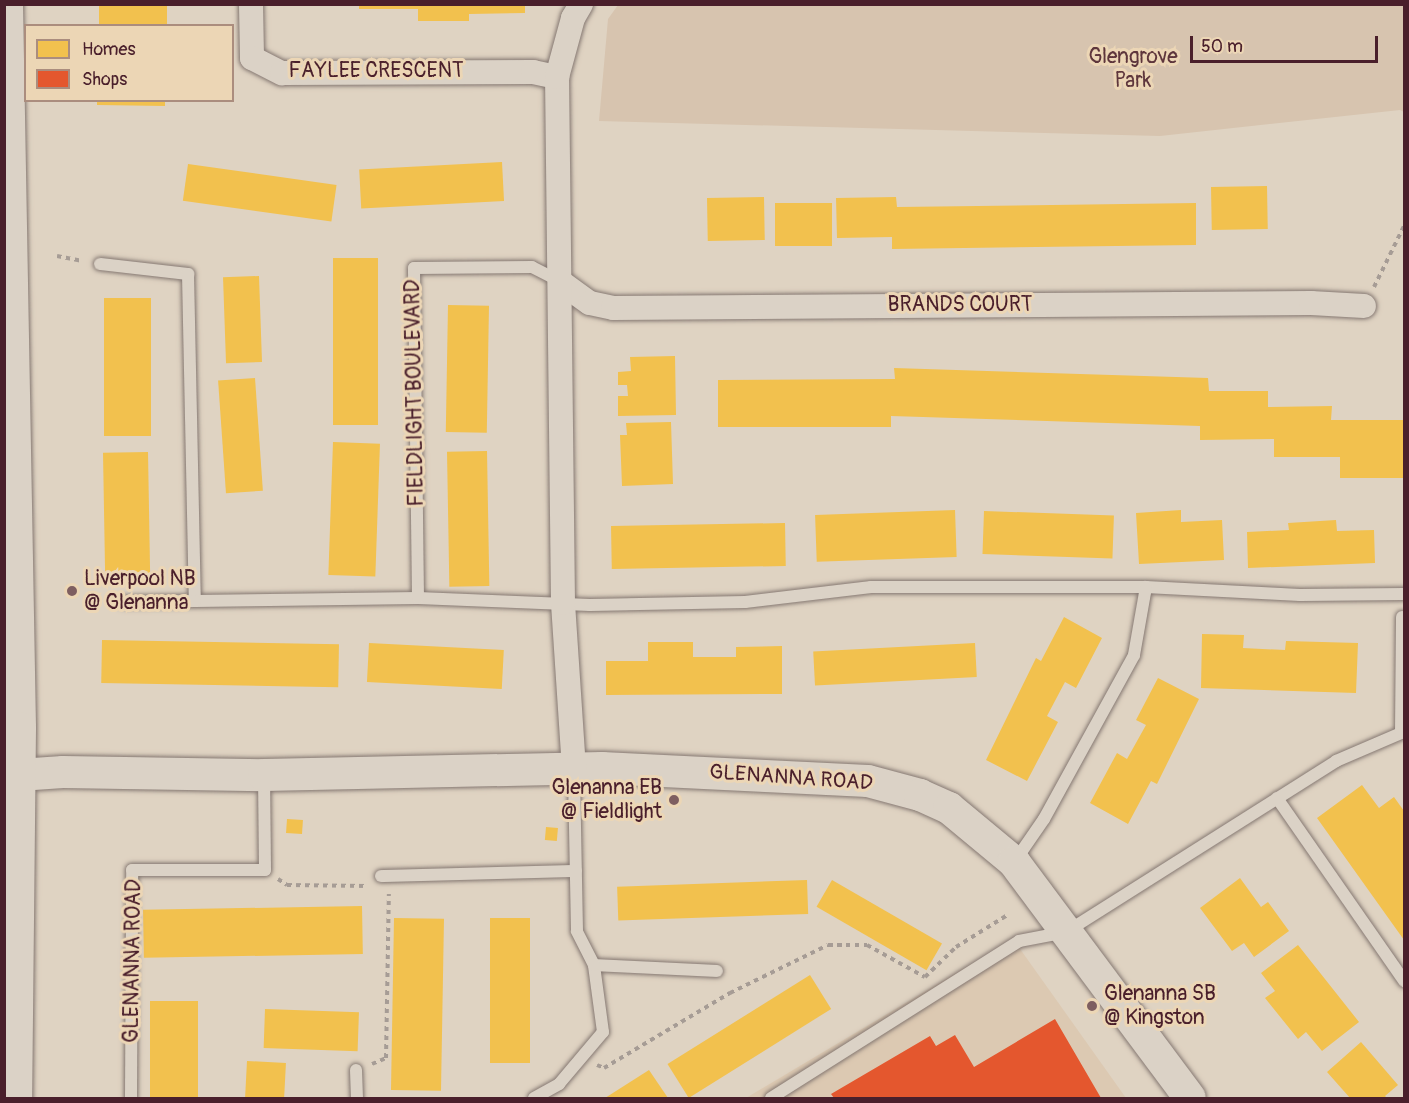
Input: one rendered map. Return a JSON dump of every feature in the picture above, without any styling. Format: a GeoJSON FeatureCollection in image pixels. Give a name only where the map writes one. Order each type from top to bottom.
{"type":"FeatureCollection","features":[{"type":"Feature","properties":{"kind":"main road"},"geometry":{"type":"LineString","coordinates":[[6,4],[15,1098]]}},
{"type":"Feature","properties":{"kind":"street","name":"FAYLEE CRESCENT"},"geometry":{"type":"LineString","coordinates":[[251,4],[252,58],[282,72],[533,72],[557,77]]}},
{"type":"Feature","properties":{"kind":"street"},"geometry":{"type":"LineString","coordinates":[[574,769],[562,603],[562,283],[557,77],[573,18],[580,4]]}},
{"type":"Feature","properties":{"kind":"street","name":"BRANDS COURT"},"geometry":{"type":"LineString","coordinates":[[562,283],[591,303],[613,308],[1311,303],[1364,306]]}},
{"type":"Feature","properties":{"kind":"street","name":"GLENANNA ROAD"},"geometry":{"type":"LineString","coordinates":[[11,776],[63,772],[264,775],[574,769],[868,781],[920,795],[949,808],[1014,862],[1190,1098]]}},
{"type":"Feature","properties":{"kind":"lane"},"geometry":{"type":"LineString","coordinates":[[99,264],[188,274],[195,601]]}},
{"type":"Feature","properties":{"kind":"lane","name":"FIELDLIGHT BOULEVARD"},"geometry":{"type":"LineString","coordinates":[[418,598],[414,268],[531,267],[562,283]]}},
{"type":"Feature","properties":{"kind":"lane"},"geometry":{"type":"LineString","coordinates":[[124,602],[418,598],[562,603],[746,602],[871,587],[1146,587],[1300,594],[1404,594]]}},
{"type":"Feature","properties":{"kind":"lane"},"geometry":{"type":"LineString","coordinates":[[1014,862],[1044,819],[1134,655],[1146,587]]}},
{"type":"Feature","properties":{"kind":"lane"},"geometry":{"type":"LineString","coordinates":[[771,1098],[1018,940],[1065,932],[1336,761],[1401,733],[1402,617]]}},
{"type":"Feature","properties":{"kind":"lane"},"geometry":{"type":"LineString","coordinates":[[534,1098],[559,1084],[582,1060],[603,1032],[594,965],[577,931],[574,769]]}},
{"type":"Feature","properties":{"kind":"lane"},"geometry":{"type":"LineString","coordinates":[[264,775],[265,870]]}},
{"type":"Feature","properties":{"kind":"lane"},"geometry":{"type":"LineString","coordinates":[[1277,798],[1404,981]]}},
{"type":"Feature","properties":{"kind":"lane","name":"GLENANNA ROAD"},"geometry":{"type":"LineString","coordinates":[[131,1098],[132,870],[265,870]]}},
{"type":"Feature","properties":{"kind":"lane"},"geometry":{"type":"LineString","coordinates":[[381,876],[576,871]]}},
{"type":"Feature","properties":{"kind":"lane"},"geometry":{"type":"LineString","coordinates":[[594,965],[717,971]]}},
{"type":"Feature","properties":{"kind":"lane"},"geometry":{"type":"LineString","coordinates":[[356,1071],[357,1098]]}},
{"type":"Feature","properties":{"kind":"path"},"geometry":{"type":"LineString","coordinates":[[1364,306],[1404,226]]}},
{"type":"Feature","properties":{"kind":"path"},"geometry":{"type":"LineString","coordinates":[[57,256],[99,264]]}},
{"type":"Feature","properties":{"kind":"path"},"geometry":{"type":"LineString","coordinates":[[265,870],[288,885],[368,886],[389,891],[386,1058],[356,1071]]}},
{"type":"Feature","properties":{"kind":"path"},"geometry":{"type":"LineString","coordinates":[[368,886],[381,876]]}},
{"type":"Feature","properties":{"kind":"path"},"geometry":{"type":"LineString","coordinates":[[582,1060],[604,1068],[730,993],[828,945],[867,945],[925,977],[956,947],[1009,914]]}},
{"type":"Feature","properties":{"kind":"shaded area"},"geometry":{"type":"Polygon","coordinates":[[[1013,939],[1126,1098],[746,1098],[1013,939]]]}},
{"type":"Feature","properties":{"kind":"green space","name":"Glengrove Park"},"geometry":{"type":"Polygon","coordinates":[[[618,5],[1404,5],[1404,112],[1400,110],[1160,136],[599,121],[608,19],[618,5]]]}},
{"type":"Feature","properties":{"kind":"building: Homes"},"geometry":{"type":"Polygon","coordinates":[[[99,4],[167,4],[167,24],[99,24],[99,4]]]}},
{"type":"Feature","properties":{"kind":"building: Homes"},"geometry":{"type":"Polygon","coordinates":[[[359,4],[525,4],[525,13],[469,14],[469,21],[418,21],[418,9],[359,9],[359,4]]]}},
{"type":"Feature","properties":{"kind":"building: Homes"},"geometry":{"type":"Polygon","coordinates":[[[97,102],[165,102],[165,106],[97,105],[97,102]]]}},
{"type":"Feature","properties":{"kind":"building: Homes"},"geometry":{"type":"Polygon","coordinates":[[[502,162],[504,201],[361,208],[359,169],[502,162]]]}},
{"type":"Feature","properties":{"kind":"building: Homes"},"geometry":{"type":"Polygon","coordinates":[[[188,164],[337,185],[331,222],[183,201],[188,164]]]}},
{"type":"Feature","properties":{"kind":"building: Homes"},"geometry":{"type":"Polygon","coordinates":[[[1267,186],[1268,229],[1212,230],[1211,187],[1267,186]]]}},
{"type":"Feature","properties":{"kind":"building: Homes"},"geometry":{"type":"Polygon","coordinates":[[[764,197],[765,240],[708,241],[707,198],[764,197]]]}},
{"type":"Feature","properties":{"kind":"building: Homes"},"geometry":{"type":"Polygon","coordinates":[[[896,197],[897,207],[1196,203],[1196,245],[892,249],[892,237],[837,238],[836,198],[896,197]]]}},
{"type":"Feature","properties":{"kind":"building: Homes"},"geometry":{"type":"Polygon","coordinates":[[[775,203],[832,203],[832,246],[775,246],[775,203]]]}},
{"type":"Feature","properties":{"kind":"building: Homes"},"geometry":{"type":"Polygon","coordinates":[[[333,258],[378,258],[378,425],[333,425],[333,258]]]}},
{"type":"Feature","properties":{"kind":"building: Homes"},"geometry":{"type":"Polygon","coordinates":[[[259,276],[262,362],[226,363],[223,277],[259,276]]]}},
{"type":"Feature","properties":{"kind":"building: Homes"},"geometry":{"type":"Polygon","coordinates":[[[104,298],[151,298],[151,436],[104,436],[104,298]]]}},
{"type":"Feature","properties":{"kind":"building: Homes"},"geometry":{"type":"Polygon","coordinates":[[[448,305],[489,306],[487,433],[446,432],[448,305]]]}},
{"type":"Feature","properties":{"kind":"building: Homes"},"geometry":{"type":"Polygon","coordinates":[[[675,356],[676,415],[618,416],[618,396],[628,396],[627,385],[618,385],[618,372],[631,371],[630,357],[675,356]]]}},
{"type":"Feature","properties":{"kind":"building: Homes"},"geometry":{"type":"Polygon","coordinates":[[[894,368],[1208,378],[1209,391],[1268,391],[1268,407],[1332,406],[1331,420],[1404,420],[1404,478],[1340,478],[1340,457],[1274,457],[1274,439],[1200,440],[1200,426],[891,416],[891,427],[718,427],[718,380],[895,379],[894,368]]]}},
{"type":"Feature","properties":{"kind":"building: Homes"},"geometry":{"type":"Polygon","coordinates":[[[255,378],[263,491],[226,493],[218,381],[255,378]]]}},
{"type":"Feature","properties":{"kind":"building: Homes"},"geometry":{"type":"Polygon","coordinates":[[[671,422],[673,484],[622,486],[620,435],[627,435],[626,423],[671,422]]]}},
{"type":"Feature","properties":{"kind":"building: Homes"},"geometry":{"type":"Polygon","coordinates":[[[333,442],[380,444],[375,577],[328,575],[333,442]]]}},
{"type":"Feature","properties":{"kind":"building: Homes"},"geometry":{"type":"Polygon","coordinates":[[[487,451],[489,586],[449,587],[447,452],[487,451]]]}},
{"type":"Feature","properties":{"kind":"building: Homes"},"geometry":{"type":"Polygon","coordinates":[[[148,452],[150,582],[105,583],[103,453],[148,452]]]}},
{"type":"Feature","properties":{"kind":"building: Homes"},"geometry":{"type":"Polygon","coordinates":[[[955,510],[957,557],[817,562],[815,515],[955,510]]]}},
{"type":"Feature","properties":{"kind":"building: Homes"},"geometry":{"type":"Polygon","coordinates":[[[1181,510],[1181,522],[1222,520],[1224,560],[1139,564],[1136,513],[1181,510]]]}},
{"type":"Feature","properties":{"kind":"building: Homes"},"geometry":{"type":"Polygon","coordinates":[[[984,511],[1114,516],[1112,559],[982,554],[984,511]]]}},
{"type":"Feature","properties":{"kind":"building: Homes"},"geometry":{"type":"Polygon","coordinates":[[[1336,520],[1337,531],[1374,530],[1375,563],[1248,568],[1247,532],[1289,530],[1288,523],[1336,520]]]}},
{"type":"Feature","properties":{"kind":"building: Homes"},"geometry":{"type":"Polygon","coordinates":[[[785,523],[786,566],[612,569],[611,526],[785,523]]]}},
{"type":"Feature","properties":{"kind":"building: Homes"},"geometry":{"type":"Polygon","coordinates":[[[1064,617],[1102,638],[1076,688],[1065,682],[1047,716],[1058,722],[1027,781],[986,760],[1036,658],[1041,661],[1064,617]]]}},
{"type":"Feature","properties":{"kind":"building: Homes"},"geometry":{"type":"Polygon","coordinates":[[[1202,634],[1244,635],[1243,648],[1285,650],[1286,641],[1358,643],[1356,693],[1201,688],[1202,634]]]}},
{"type":"Feature","properties":{"kind":"building: Homes"},"geometry":{"type":"Polygon","coordinates":[[[102,640],[339,644],[338,687],[101,683],[102,640]]]}},
{"type":"Feature","properties":{"kind":"building: Homes"},"geometry":{"type":"Polygon","coordinates":[[[648,642],[693,642],[693,657],[736,657],[736,647],[782,646],[782,694],[606,695],[606,661],[648,661],[648,642]]]}},
{"type":"Feature","properties":{"kind":"building: Homes"},"geometry":{"type":"Polygon","coordinates":[[[369,643],[504,650],[502,689],[367,682],[369,643]]]}},
{"type":"Feature","properties":{"kind":"building: Homes"},"geometry":{"type":"Polygon","coordinates":[[[975,643],[977,677],[815,685],[813,651],[975,643]]]}},
{"type":"Feature","properties":{"kind":"building: Homes"},"geometry":{"type":"Polygon","coordinates":[[[1158,678],[1199,699],[1157,784],[1151,781],[1128,824],[1090,803],[1117,753],[1127,759],[1146,725],[1136,720],[1158,678]]]}},
{"type":"Feature","properties":{"kind":"building: Homes"},"geometry":{"type":"Polygon","coordinates":[[[1362,785],[1379,808],[1394,797],[1404,811],[1404,940],[1317,818],[1362,785]]]}},
{"type":"Feature","properties":{"kind":"building: Homes"},"geometry":{"type":"Polygon","coordinates":[[[287,819],[303,820],[302,834],[286,833],[287,819]]]}},
{"type":"Feature","properties":{"kind":"building: Homes"},"geometry":{"type":"Polygon","coordinates":[[[546,827],[558,828],[557,841],[545,840],[546,827]]]}},
{"type":"Feature","properties":{"kind":"building: Homes"},"geometry":{"type":"Polygon","coordinates":[[[1240,878],[1261,907],[1268,902],[1289,931],[1254,957],[1244,943],[1232,951],[1200,908],[1240,878]]]}},
{"type":"Feature","properties":{"kind":"building: Homes"},"geometry":{"type":"Polygon","coordinates":[[[807,880],[808,914],[618,921],[617,887],[807,880]]]}},
{"type":"Feature","properties":{"kind":"building: Homes"},"geometry":{"type":"Polygon","coordinates":[[[832,880],[942,944],[926,970],[816,907],[832,880]]]}},
{"type":"Feature","properties":{"kind":"building: Homes"},"geometry":{"type":"Polygon","coordinates":[[[362,906],[363,954],[144,958],[143,910],[362,906]]]}},
{"type":"Feature","properties":{"kind":"building: Homes"},"geometry":{"type":"Polygon","coordinates":[[[394,918],[444,919],[441,1091],[391,1090],[394,918]]]}},
{"type":"Feature","properties":{"kind":"building: Homes"},"geometry":{"type":"Polygon","coordinates":[[[490,918],[530,918],[530,1063],[490,1063],[490,918]]]}},
{"type":"Feature","properties":{"kind":"building: Homes"},"geometry":{"type":"Polygon","coordinates":[[[1298,945],[1359,1022],[1322,1051],[1306,1032],[1298,1039],[1265,998],[1275,991],[1261,973],[1298,945]]]}},
{"type":"Feature","properties":{"kind":"building: Homes"},"geometry":{"type":"Polygon","coordinates":[[[810,975],[831,1009],[689,1098],[668,1064],[810,975]]]}},
{"type":"Feature","properties":{"kind":"building: Homes"},"geometry":{"type":"Polygon","coordinates":[[[150,1001],[198,1001],[198,1098],[150,1098],[150,1001]]]}},
{"type":"Feature","properties":{"kind":"building: Homes"},"geometry":{"type":"Polygon","coordinates":[[[265,1009],[359,1012],[358,1051],[264,1048],[265,1009]]]}},
{"type":"Feature","properties":{"kind":"building: Homes"},"geometry":{"type":"Polygon","coordinates":[[[1361,1042],[1398,1085],[1385,1096],[1387,1098],[1350,1098],[1327,1072],[1361,1042]]]}},
{"type":"Feature","properties":{"kind":"building: Homes"},"geometry":{"type":"Polygon","coordinates":[[[247,1061],[286,1063],[284,1098],[245,1098],[247,1061]]]}},
{"type":"Feature","properties":{"kind":"building: Homes"},"geometry":{"type":"Polygon","coordinates":[[[649,1070],[668,1098],[605,1098],[649,1070]]]}},
{"type":"Feature","properties":{"kind":"building: Shops"},"geometry":{"type":"Polygon","coordinates":[[[1055,1019],[1101,1098],[834,1098],[831,1094],[930,1036],[936,1046],[955,1035],[974,1067],[1055,1019]]]}},
{"type":"Feature","properties":{"kind":"place","name":"Liverpool NB @ Glenanna"},"geometry":{"type":"Point","coordinates":[72,591]}},
{"type":"Feature","properties":{"kind":"place","name":"Glenanna EB @ Fieldlight"},"geometry":{"type":"Point","coordinates":[674,800]}},
{"type":"Feature","properties":{"kind":"place","name":"Glenanna SB @ Kingston"},"geometry":{"type":"Point","coordinates":[1092,1006]}}]}
